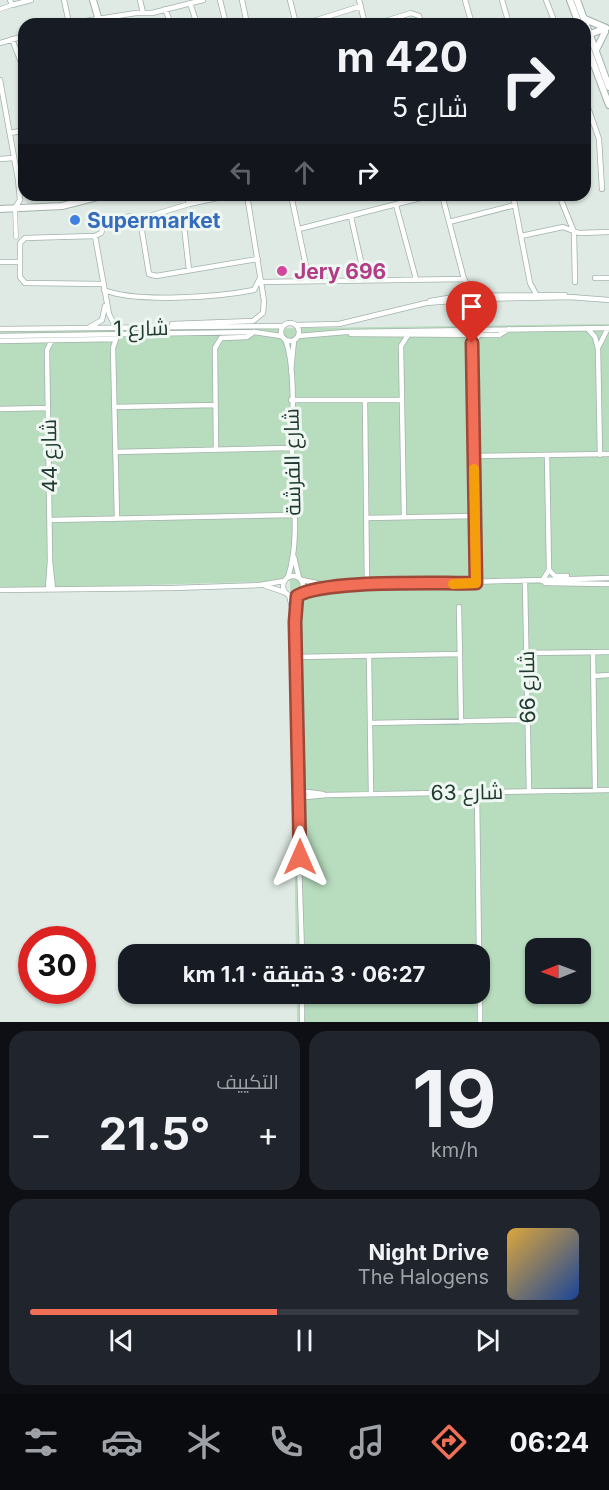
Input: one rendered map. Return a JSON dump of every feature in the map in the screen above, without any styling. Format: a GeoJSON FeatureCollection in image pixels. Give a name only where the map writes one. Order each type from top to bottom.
{"type":"FeatureCollection","features":[{"type":"Feature","properties":{"kind":"street"},"geometry":{"type":"LineString","coordinates":[[0,9],[11,3],[31,0]]}},
{"type":"Feature","properties":{"kind":"street"},"geometry":{"type":"LineString","coordinates":[[64,0],[67,18]]}},
{"type":"Feature","properties":{"kind":"street"},"geometry":{"type":"LineString","coordinates":[[93,0],[98,18]]}},
{"type":"Feature","properties":{"kind":"street"},"geometry":{"type":"LineString","coordinates":[[140,0],[143,13]]}},
{"type":"Feature","properties":{"kind":"street"},"geometry":{"type":"LineString","coordinates":[[119,18],[202,0]]}},
{"type":"Feature","properties":{"kind":"street"},"geometry":{"type":"LineString","coordinates":[[220,0],[224,18]]}},
{"type":"Feature","properties":{"kind":"street"},"geometry":{"type":"LineString","coordinates":[[242,0],[246,18]]}},
{"type":"Feature","properties":{"kind":"street"},"geometry":{"type":"LineString","coordinates":[[290,0],[294,18]]}},
{"type":"Feature","properties":{"kind":"street"},"geometry":{"type":"LineString","coordinates":[[465,0],[470,18]]}},
{"type":"Feature","properties":{"kind":"street"},"geometry":{"type":"LineString","coordinates":[[502,0],[507,18]]}},
{"type":"Feature","properties":{"kind":"street"},"geometry":{"type":"LineString","coordinates":[[546,0],[553,18]]}},
{"type":"Feature","properties":{"kind":"street"},"geometry":{"type":"LineString","coordinates":[[570,0],[577,18]]}},
{"type":"Feature","properties":{"kind":"street"},"geometry":{"type":"LineString","coordinates":[[577,0],[578,18]]}},
{"type":"Feature","properties":{"kind":"street"},"geometry":{"type":"LineString","coordinates":[[190,3],[194,18]]}},
{"type":"Feature","properties":{"kind":"street"},"geometry":{"type":"LineString","coordinates":[[322,18],[360,3],[364,18]]}},
{"type":"Feature","properties":{"kind":"street"},"geometry":{"type":"LineString","coordinates":[[165,9],[169,18]]}},
{"type":"Feature","properties":{"kind":"street"},"geometry":{"type":"LineString","coordinates":[[395,18],[411,13],[420,18]]}},
{"type":"Feature","properties":{"kind":"street"},"geometry":{"type":"LineString","coordinates":[[591,24],[607,29]]}},
{"type":"Feature","properties":{"kind":"street"},"geometry":{"type":"LineString","coordinates":[[591,35],[607,29]]}},
{"type":"Feature","properties":{"kind":"street"},"geometry":{"type":"LineString","coordinates":[[596,52],[598,41],[607,29]]}},
{"type":"Feature","properties":{"kind":"street"},"geometry":{"type":"LineString","coordinates":[[0,43],[18,38]]}},
{"type":"Feature","properties":{"kind":"street"},"geometry":{"type":"LineString","coordinates":[[12,39],[18,54]]}},
{"type":"Feature","properties":{"kind":"street"},"geometry":{"type":"LineString","coordinates":[[591,44],[609,87]]}},
{"type":"Feature","properties":{"kind":"street"},"geometry":{"type":"LineString","coordinates":[[591,49],[609,105]]}},
{"type":"Feature","properties":{"kind":"street"},"geometry":{"type":"LineString","coordinates":[[0,80],[18,179]]}},
{"type":"Feature","properties":{"kind":"street"},"geometry":{"type":"LineString","coordinates":[[591,115],[598,134],[602,158],[602,189]]}},
{"type":"Feature","properties":{"kind":"street"},"geometry":{"type":"LineString","coordinates":[[11,133],[18,131]]}},
{"type":"Feature","properties":{"kind":"street"},"geometry":{"type":"LineString","coordinates":[[602,158],[609,157]]}},
{"type":"Feature","properties":{"kind":"street"},"geometry":{"type":"LineString","coordinates":[[0,159],[14,158]]}},
{"type":"Feature","properties":{"kind":"street"},"geometry":{"type":"LineString","coordinates":[[16,237],[15,208],[19,201]]}},
{"type":"Feature","properties":{"kind":"street"},"geometry":{"type":"LineString","coordinates":[[21,201],[27,208]]}},
{"type":"Feature","properties":{"kind":"street"},"geometry":{"type":"LineString","coordinates":[[0,209],[70,206],[86,201]]}},
{"type":"Feature","properties":{"kind":"street"},"geometry":{"type":"LineString","coordinates":[[203,201],[140,219],[132,216],[107,220],[101,233],[95,236],[26,238],[20,243],[20,277],[25,283],[104,287],[121,294],[214,295],[254,290],[261,280]]}},
{"type":"Feature","properties":{"kind":"street"},"geometry":{"type":"LineString","coordinates":[[144,327],[253,321],[264,310],[248,201]]}},
{"type":"Feature","properties":{"kind":"street"},"geometry":{"type":"LineString","coordinates":[[292,201],[309,280]]}},
{"type":"Feature","properties":{"kind":"street"},"geometry":{"type":"LineString","coordinates":[[298,229],[410,201]]}},
{"type":"Feature","properties":{"kind":"street"},"geometry":{"type":"LineString","coordinates":[[444,201],[465,280],[476,295]]}},
{"type":"Feature","properties":{"kind":"street"},"geometry":{"type":"LineString","coordinates":[[514,201],[530,283],[536,294]]}},
{"type":"Feature","properties":{"kind":"street"},"geometry":{"type":"LineString","coordinates":[[561,201],[574,232],[575,282]]}},
{"type":"Feature","properties":{"kind":"street"},"geometry":{"type":"LineString","coordinates":[[396,205],[416,279]]}},
{"type":"Feature","properties":{"kind":"street"},"geometry":{"type":"LineString","coordinates":[[449,222],[515,205]]}},
{"type":"Feature","properties":{"kind":"street"},"geometry":{"type":"LineString","coordinates":[[351,217],[365,279]]}},
{"type":"Feature","properties":{"kind":"street"},"geometry":{"type":"LineString","coordinates":[[140,219],[150,276],[258,259]]}},
{"type":"Feature","properties":{"kind":"street"},"geometry":{"type":"LineString","coordinates":[[184,226],[189,270]]}},
{"type":"Feature","properties":{"kind":"street"},"geometry":{"type":"LineString","coordinates":[[521,236],[563,227],[574,232],[609,232]]}},
{"type":"Feature","properties":{"kind":"street"},"geometry":{"type":"LineString","coordinates":[[95,236],[111,319],[123,328]]}},
{"type":"Feature","properties":{"kind":"street"},"geometry":{"type":"LineString","coordinates":[[0,262],[20,262]]}},
{"type":"Feature","properties":{"kind":"street"},"geometry":{"type":"LineString","coordinates":[[595,278],[609,278]]}},
{"type":"Feature","properties":{"kind":"street"},"geometry":{"type":"LineString","coordinates":[[261,280],[465,280]]}},
{"type":"Feature","properties":{"kind":"street"},"geometry":{"type":"LineString","coordinates":[[460,296],[465,280]]}},
{"type":"Feature","properties":{"kind":"street"},"geometry":{"type":"LineString","coordinates":[[524,294],[530,283]]}},
{"type":"Feature","properties":{"kind":"street"},"geometry":{"type":"LineString","coordinates":[[570,297],[560,294],[524,294],[438,298],[354,322],[317,327],[297,326],[289,322],[282,326],[281,336],[286,340],[346,332],[609,328],[598,349]]}},
{"type":"Feature","properties":{"kind":"street"},"geometry":{"type":"LineString","coordinates":[[426,303],[477,299],[570,297],[609,300]]}},
{"type":"Feature","properties":{"kind":"street"},"geometry":{"type":"LineString","coordinates":[[87,328],[104,318],[106,300]]}},
{"type":"Feature","properties":{"kind":"street","name":"شارع 1"},"geometry":{"type":"LineString","coordinates":[[0,329],[282,326]]}},
{"type":"Feature","properties":{"kind":"street"},"geometry":{"type":"LineString","coordinates":[[296,338],[297,326]]}},
{"type":"Feature","properties":{"kind":"street"},"geometry":{"type":"LineString","coordinates":[[587,328],[595,337],[598,349],[600,455]]}},
{"type":"Feature","properties":{"kind":"street"},"geometry":{"type":"LineString","coordinates":[[346,332],[359,336],[499,335],[510,329]]}},
{"type":"Feature","properties":{"kind":"street","name":"شارع 1"},"geometry":{"type":"LineString","coordinates":[[215,405],[214,350],[221,338],[247,338],[254,332]]}},
{"type":"Feature","properties":{"kind":"street","name":"شارع 1"},"geometry":{"type":"LineString","coordinates":[[0,336],[254,332],[281,336]]}},
{"type":"Feature","properties":{"kind":"street"},"geometry":{"type":"LineString","coordinates":[[465,334],[472,343],[476,583]]}},
{"type":"Feature","properties":{"kind":"street"},"geometry":{"type":"LineString","coordinates":[[472,343],[480,334]]}},
{"type":"Feature","properties":{"kind":"street"},"geometry":{"type":"LineString","coordinates":[[396,335],[402,346]]}},
{"type":"Feature","properties":{"kind":"street"},"geometry":{"type":"LineString","coordinates":[[404,517],[402,346],[408,335]]}},
{"type":"Feature","properties":{"kind":"street","name":"شارع الفرشة"},"geometry":{"type":"LineString","coordinates":[[287,594],[286,579],[293,551],[291,372],[296,338]]}},
{"type":"Feature","properties":{"kind":"street"},"geometry":{"type":"LineString","coordinates":[[108,339],[113,348],[117,518]]}},
{"type":"Feature","properties":{"kind":"street","name":"شارع 1"},"geometry":{"type":"LineString","coordinates":[[0,341],[116,339],[113,348]]}},
{"type":"Feature","properties":{"kind":"street","name":"شارع 44"},"geometry":{"type":"LineString","coordinates":[[42,340],[47,350],[51,589]]}},
{"type":"Feature","properties":{"kind":"street","name":"شارع 44"},"geometry":{"type":"LineString","coordinates":[[47,350],[52,340]]}},
{"type":"Feature","properties":{"kind":"street","name":"شارع الفرشة"},"geometry":{"type":"LineString","coordinates":[[286,340],[291,372]]}},
{"type":"Feature","properties":{"kind":"street"},"geometry":{"type":"LineString","coordinates":[[291,400],[402,400]]}},
{"type":"Feature","properties":{"kind":"street"},"geometry":{"type":"LineString","coordinates":[[365,401],[367,585]]}},
{"type":"Feature","properties":{"kind":"street"},"geometry":{"type":"LineString","coordinates":[[114,407],[215,405],[216,450]]}},
{"type":"Feature","properties":{"kind":"street"},"geometry":{"type":"LineString","coordinates":[[0,409],[48,408]]}},
{"type":"Feature","properties":{"kind":"street"},"geometry":{"type":"LineString","coordinates":[[115,452],[292,448]]}},
{"type":"Feature","properties":{"kind":"street"},"geometry":{"type":"LineString","coordinates":[[474,456],[609,454]]}},
{"type":"Feature","properties":{"kind":"street"},"geometry":{"type":"LineString","coordinates":[[539,581],[549,570],[547,455]]}},
{"type":"Feature","properties":{"kind":"street"},"geometry":{"type":"LineString","coordinates":[[50,520],[293,515]]}},
{"type":"Feature","properties":{"kind":"street"},"geometry":{"type":"LineString","coordinates":[[366,518],[475,516]]}},
{"type":"Feature","properties":{"kind":"street","name":"شارع الفرشة"},"geometry":{"type":"LineString","coordinates":[[293,551],[301,579],[302,592]]}},
{"type":"Feature","properties":{"kind":"street"},"geometry":{"type":"LineString","coordinates":[[549,570],[555,576],[574,578]]}},
{"type":"Feature","properties":{"kind":"street"},"geometry":{"type":"LineString","coordinates":[[302,944],[297,795],[295,622],[297,596],[302,592],[330,586],[609,578]]}},
{"type":"Feature","properties":{"kind":"street"},"geometry":{"type":"LineString","coordinates":[[0,590],[260,585],[286,579],[301,579],[330,586]]}},
{"type":"Feature","properties":{"kind":"street"},"geometry":{"type":"LineString","coordinates":[[539,581],[609,584]]}},
{"type":"Feature","properties":{"kind":"street","name":"شارع 66"},"geometry":{"type":"LineString","coordinates":[[525,582],[529,791]]}},
{"type":"Feature","properties":{"kind":"street"},"geometry":{"type":"LineString","coordinates":[[260,585],[297,596]]}},
{"type":"Feature","properties":{"kind":"street"},"geometry":{"type":"LineString","coordinates":[[287,594],[295,622]]}},
{"type":"Feature","properties":{"kind":"street"},"geometry":{"type":"LineString","coordinates":[[459,607],[461,722]]}},
{"type":"Feature","properties":{"kind":"street"},"geometry":{"type":"LineString","coordinates":[[593,652],[595,790]]}},
{"type":"Feature","properties":{"kind":"street"},"geometry":{"type":"LineString","coordinates":[[526,653],[609,652]]}},
{"type":"Feature","properties":{"kind":"street"},"geometry":{"type":"LineString","coordinates":[[296,657],[460,654]]}},
{"type":"Feature","properties":{"kind":"street"},"geometry":{"type":"LineString","coordinates":[[369,656],[371,794]]}},
{"type":"Feature","properties":{"kind":"street"},"geometry":{"type":"LineString","coordinates":[[594,676],[609,675]]}},
{"type":"Feature","properties":{"kind":"street"},"geometry":{"type":"LineString","coordinates":[[370,723],[527,720]]}},
{"type":"Feature","properties":{"kind":"street","name":"شارع 63"},"geometry":{"type":"LineString","coordinates":[[297,795],[609,790]]}},
{"type":"Feature","properties":{"kind":"street"},"geometry":{"type":"LineString","coordinates":[[477,792],[479,944]]}},
{"type":"Feature","properties":{"kind":"street"},"geometry":{"type":"LineString","coordinates":[[302,1004],[302,1022]]}},
{"type":"Feature","properties":{"kind":"street"},"geometry":{"type":"LineString","coordinates":[[480,1004],[480,1022]]}},
{"type":"Feature","properties":{"kind":"green space"},"geometry":{"type":"Polygon","coordinates":[[[609,324],[609,1022],[297,1022],[297,1004],[490,1004],[490,944],[296,944],[290,581],[0,589],[0,332],[609,324]]]}},
{"type":"Feature","properties":{"kind":"slow traffic"},"geometry":{"type":"LineString","coordinates":[[453,584],[476,583],[474,469]]}},
{"type":"Feature","properties":{"kind":"place","name":"Supermarket"},"geometry":{"type":"Point","coordinates":[75,220]}},
{"type":"Feature","properties":{"kind":"place","name":"Jery 696"},"geometry":{"type":"Point","coordinates":[282,271]}},
{"type":"Feature","properties":{"kind":"route"},"geometry":{"type":"LineString","coordinates":[[300,857],[295,622],[297,596],[302,592],[330,586],[476,583],[472,343]]}}]}
